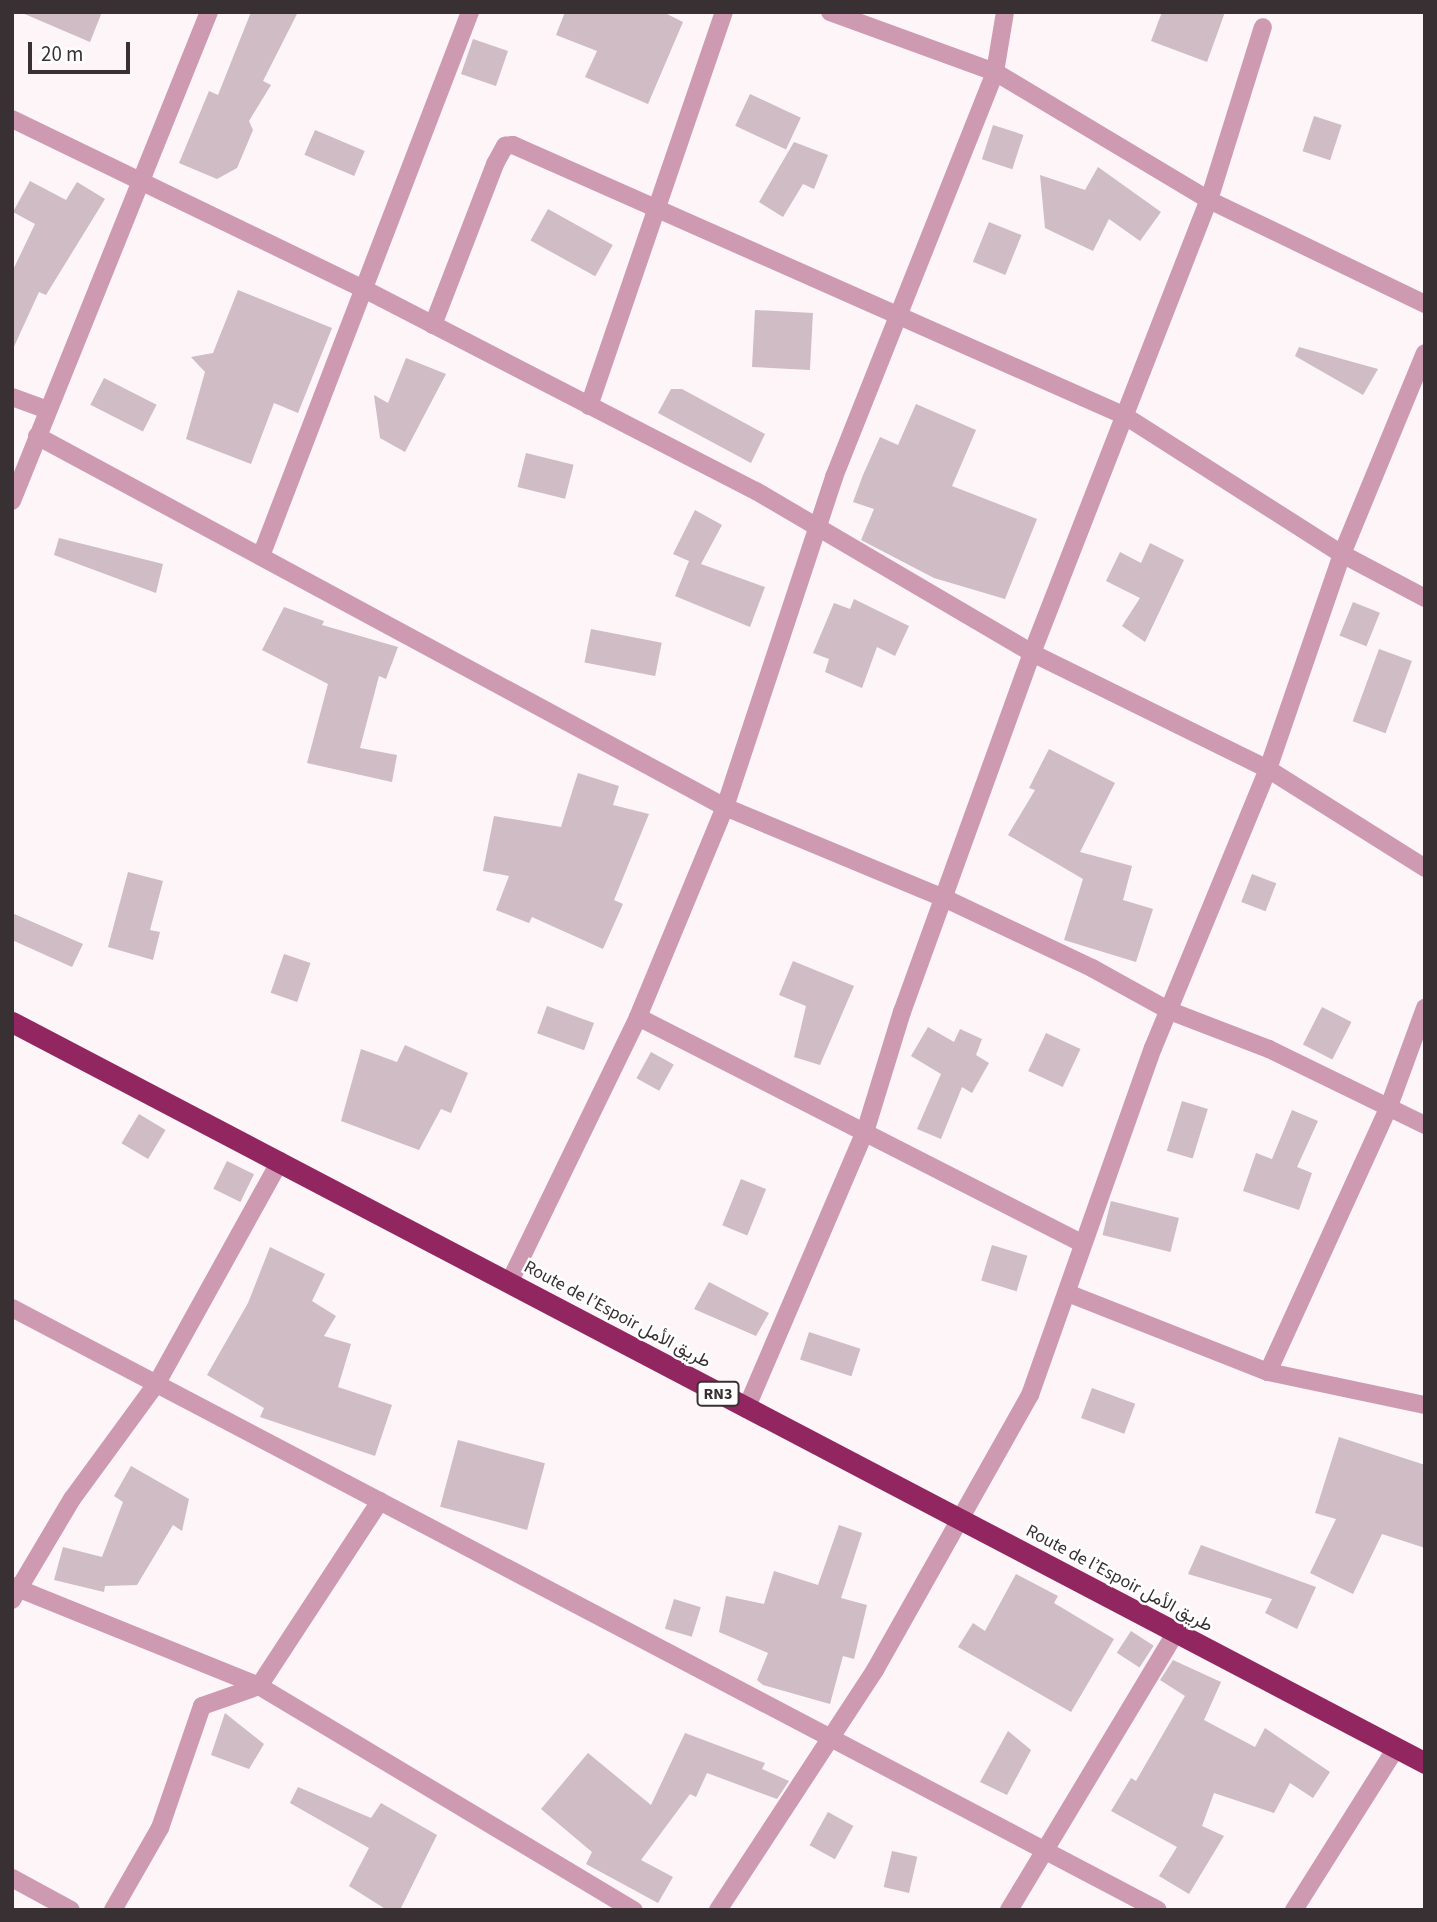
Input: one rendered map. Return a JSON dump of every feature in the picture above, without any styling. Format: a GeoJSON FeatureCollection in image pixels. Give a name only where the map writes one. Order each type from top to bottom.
{"type":"FeatureCollection","features":[{"type":"Feature","properties":{"kind":"highway","name":"Route de l’Espoir طريق الأمل"},"geometry":{"type":"LineString","coordinates":[[12,1023],[1425,1763]]}},
{"type":"Feature","properties":{"kind":"street"},"geometry":{"type":"LineString","coordinates":[[12,501],[209,12]]}},
{"type":"Feature","properties":{"kind":"street"},"geometry":{"type":"LineString","coordinates":[[261,556],[366,290],[470,12]]}},
{"type":"Feature","properties":{"kind":"street"},"geometry":{"type":"LineString","coordinates":[[589,406],[724,12]]}},
{"type":"Feature","properties":{"kind":"street"},"geometry":{"type":"LineString","coordinates":[[831,12],[995,72],[1209,200],[1425,304]]}},
{"type":"Feature","properties":{"kind":"street"},"geometry":{"type":"LineString","coordinates":[[509,1283],[638,1017],[725,807],[817,527],[896,316],[995,72],[1005,12]]}},
{"type":"Feature","properties":{"kind":"street"},"geometry":{"type":"LineString","coordinates":[[746,1409],[865,1132],[944,898],[1032,653],[1209,200],[1263,27]]}},
{"type":"Feature","properties":{"kind":"street"},"geometry":{"type":"LineString","coordinates":[[12,119],[139,183],[366,290],[589,406],[817,527],[1032,653],[1268,769],[1425,868]]}},
{"type":"Feature","properties":{"kind":"street"},"geometry":{"type":"LineString","coordinates":[[433,325],[505,146],[537,153],[656,211],[1125,416],[1342,554],[1425,598]]}},
{"type":"Feature","properties":{"kind":"street"},"geometry":{"type":"LineString","coordinates":[[718,1910],[831,1738],[960,1521],[1030,1395],[1070,1294],[1080,1242],[1268,769],[1342,554],[1425,353]]}},
{"type":"Feature","properties":{"kind":"street"},"geometry":{"type":"LineString","coordinates":[[12,397],[48,410]]}},
{"type":"Feature","properties":{"kind":"street"},"geometry":{"type":"LineString","coordinates":[[37,436],[725,807],[944,898],[1092,968],[1170,1011],[1269,1049],[1425,1125]]}},
{"type":"Feature","properties":{"kind":"street"},"geometry":{"type":"LineString","coordinates":[[1268,1372],[1388,1109],[1425,1008]]}},
{"type":"Feature","properties":{"kind":"street"},"geometry":{"type":"LineString","coordinates":[[638,1017],[1080,1242]]}},
{"type":"Feature","properties":{"kind":"street"},"geometry":{"type":"LineString","coordinates":[[280,1161],[157,1383],[72,1499],[14,1592],[259,1686],[634,1910]]}},
{"type":"Feature","properties":{"kind":"street"},"geometry":{"type":"LineString","coordinates":[[1070,1294],[1268,1372],[1425,1405]]}},
{"type":"Feature","properties":{"kind":"street"},"geometry":{"type":"LineString","coordinates":[[12,1308],[1158,1910]]}},
{"type":"Feature","properties":{"kind":"street"},"geometry":{"type":"LineString","coordinates":[[113,1910],[160,1828],[202,1706],[259,1686],[380,1501]]}},
{"type":"Feature","properties":{"kind":"street"},"geometry":{"type":"LineString","coordinates":[[1009,1910],[1175,1634]]}},
{"type":"Feature","properties":{"kind":"street"},"geometry":{"type":"LineString","coordinates":[[1294,1910],[1396,1748]]}},
{"type":"Feature","properties":{"kind":"street"},"geometry":{"type":"LineString","coordinates":[[12,1878],[71,1910]]}},
{"type":"Feature","properties":{"kind":"building"},"geometry":{"type":"Polygon","coordinates":[[[20,12],[102,12],[90,42],[20,12]]]}},
{"type":"Feature","properties":{"kind":"building"},"geometry":{"type":"Polygon","coordinates":[[[251,12],[298,12],[263,81],[271,85],[249,121],[253,130],[237,168],[217,179],[179,163],[209,91],[218,95],[251,12]]]}},
{"type":"Feature","properties":{"kind":"building"},"geometry":{"type":"Polygon","coordinates":[[[565,12],[663,12],[683,22],[648,104],[585,77],[597,51],[556,35],[565,12]]]}},
{"type":"Feature","properties":{"kind":"building"},"geometry":{"type":"Polygon","coordinates":[[[1162,12],[1225,12],[1207,62],[1151,41],[1162,12]]]}},
{"type":"Feature","properties":{"kind":"building"},"geometry":{"type":"Polygon","coordinates":[[[473,39],[508,51],[496,86],[461,74],[473,39]]]}},
{"type":"Feature","properties":{"kind":"building"},"geometry":{"type":"Polygon","coordinates":[[[750,94],[801,118],[786,149],[735,126],[750,94]]]}},
{"type":"Feature","properties":{"kind":"building"},"geometry":{"type":"Polygon","coordinates":[[[1314,116],[1342,125],[1330,160],[1303,151],[1314,116]]]}},
{"type":"Feature","properties":{"kind":"building"},"geometry":{"type":"Polygon","coordinates":[[[993,125],[1023,135],[1012,169],[982,159],[993,125]]]}},
{"type":"Feature","properties":{"kind":"building"},"geometry":{"type":"Polygon","coordinates":[[[315,130],[365,151],[354,176],[304,155],[315,130]]]}},
{"type":"Feature","properties":{"kind":"building"},"geometry":{"type":"Polygon","coordinates":[[[794,142],[828,155],[814,189],[803,184],[783,217],[759,202],[794,142]]]}},
{"type":"Feature","properties":{"kind":"building"},"geometry":{"type":"Polygon","coordinates":[[[1098,167],[1161,212],[1140,241],[1109,219],[1093,251],[1045,228],[1040,175],[1085,190],[1098,167]]]}},
{"type":"Feature","properties":{"kind":"building"},"geometry":{"type":"Polygon","coordinates":[[[30,181],[66,200],[77,182],[105,199],[46,295],[39,292],[12,351],[12,272],[35,224],[13,212],[30,181]]]}},
{"type":"Feature","properties":{"kind":"building"},"geometry":{"type":"Polygon","coordinates":[[[548,209],[613,245],[595,276],[531,240],[548,209]]]}},
{"type":"Feature","properties":{"kind":"building"},"geometry":{"type":"Polygon","coordinates":[[[989,222],[1021,235],[1005,275],[973,262],[989,222]]]}},
{"type":"Feature","properties":{"kind":"building"},"geometry":{"type":"Polygon","coordinates":[[[238,290],[332,328],[298,413],[274,403],[251,464],[186,439],[205,372],[191,357],[213,353],[238,290]]]}},
{"type":"Feature","properties":{"kind":"building"},"geometry":{"type":"Polygon","coordinates":[[[755,310],[813,313],[810,370],[752,367],[755,310]]]}},
{"type":"Feature","properties":{"kind":"building"},"geometry":{"type":"Polygon","coordinates":[[[1299,347],[1378,369],[1363,395],[1295,356],[1299,347]]]}},
{"type":"Feature","properties":{"kind":"building"},"geometry":{"type":"Polygon","coordinates":[[[406,358],[446,374],[405,452],[380,438],[374,395],[388,403],[406,358]]]}},
{"type":"Feature","properties":{"kind":"building"},"geometry":{"type":"Polygon","coordinates":[[[104,378],[157,405],[143,432],[90,405],[104,378]]]}},
{"type":"Feature","properties":{"kind":"building"},"geometry":{"type":"Polygon","coordinates":[[[671,389],[682,389],[765,434],[751,463],[658,413],[671,389]]]}},
{"type":"Feature","properties":{"kind":"building"},"geometry":{"type":"Polygon","coordinates":[[[916,404],[976,430],[952,486],[1037,519],[1005,599],[934,578],[861,540],[874,509],[853,502],[863,475],[880,437],[898,445],[916,404]]]}},
{"type":"Feature","properties":{"kind":"building"},"geometry":{"type":"Polygon","coordinates":[[[526,453],[574,465],[565,499],[518,487],[526,453]]]}},
{"type":"Feature","properties":{"kind":"building"},"geometry":{"type":"Polygon","coordinates":[[[695,510],[722,525],[701,564],[765,587],[750,627],[675,596],[689,561],[673,554],[695,510]]]}},
{"type":"Feature","properties":{"kind":"building"},"geometry":{"type":"Polygon","coordinates":[[[59,538],[163,564],[156,593],[54,555],[59,538]]]}},
{"type":"Feature","properties":{"kind":"building"},"geometry":{"type":"Polygon","coordinates":[[[1150,543],[1184,560],[1145,642],[1122,626],[1140,598],[1106,581],[1120,552],[1141,563],[1150,543]]]}},
{"type":"Feature","properties":{"kind":"building"},"geometry":{"type":"Polygon","coordinates":[[[854,599],[909,626],[895,656],[877,647],[862,688],[825,672],[829,659],[813,653],[834,603],[850,609],[854,599]]]}},
{"type":"Feature","properties":{"kind":"building"},"geometry":{"type":"Polygon","coordinates":[[[1353,602],[1380,613],[1366,646],[1340,635],[1353,602]]]}},
{"type":"Feature","properties":{"kind":"building"},"geometry":{"type":"Polygon","coordinates":[[[284,607],[324,621],[322,625],[398,647],[386,679],[379,676],[360,748],[397,755],[392,782],[307,763],[328,684],[262,650],[284,607]]]}},
{"type":"Feature","properties":{"kind":"building"},"geometry":{"type":"Polygon","coordinates":[[[591,629],[662,643],[655,676],[585,662],[591,629]]]}},
{"type":"Feature","properties":{"kind":"building"},"geometry":{"type":"Polygon","coordinates":[[[1379,649],[1412,661],[1386,733],[1353,721],[1379,649]]]}},
{"type":"Feature","properties":{"kind":"building"},"geometry":{"type":"Polygon","coordinates":[[[1049,749],[1115,783],[1080,852],[1132,866],[1123,900],[1153,909],[1136,962],[1064,940],[1083,879],[1008,835],[1035,790],[1029,788],[1049,749]]]}},
{"type":"Feature","properties":{"kind":"building"},"geometry":{"type":"Polygon","coordinates":[[[578,773],[619,786],[613,805],[649,814],[614,900],[623,904],[603,949],[532,917],[529,923],[496,910],[509,876],[483,871],[494,816],[561,827],[578,773]]]}},
{"type":"Feature","properties":{"kind":"building"},"geometry":{"type":"Polygon","coordinates":[[[128,872],[163,881],[150,930],[160,932],[153,960],[108,947],[128,872]]]}},
{"type":"Feature","properties":{"kind":"building"},"geometry":{"type":"Polygon","coordinates":[[[1252,874],[1276,883],[1266,911],[1241,902],[1252,874]]]}},
{"type":"Feature","properties":{"kind":"building"},"geometry":{"type":"Polygon","coordinates":[[[12,913],[83,944],[72,967],[12,940],[12,913]]]}},
{"type":"Feature","properties":{"kind":"building"},"geometry":{"type":"Polygon","coordinates":[[[284,954],[310,963],[297,1002],[271,993],[284,954]]]}},
{"type":"Feature","properties":{"kind":"building"},"geometry":{"type":"Polygon","coordinates":[[[793,961],[854,986],[820,1065],[794,1057],[806,1006],[779,995],[793,961]]]}},
{"type":"Feature","properties":{"kind":"building"},"geometry":{"type":"Polygon","coordinates":[[[547,1006],[594,1023],[584,1050],[537,1033],[547,1006]]]}},
{"type":"Feature","properties":{"kind":"building"},"geometry":{"type":"Polygon","coordinates":[[[1322,1007],[1351,1022],[1332,1059],[1303,1044],[1322,1007]]]}},
{"type":"Feature","properties":{"kind":"building"},"geometry":{"type":"Polygon","coordinates":[[[928,1027],[954,1042],[960,1029],[982,1039],[976,1055],[989,1063],[972,1093],[962,1087],[941,1139],[917,1129],[941,1074],[911,1056],[928,1027]]]}},
{"type":"Feature","properties":{"kind":"building"},"geometry":{"type":"Polygon","coordinates":[[[1046,1033],[1080,1049],[1063,1087],[1028,1071],[1046,1033]]]}},
{"type":"Feature","properties":{"kind":"building"},"geometry":{"type":"Polygon","coordinates":[[[405,1045],[468,1073],[451,1113],[441,1109],[419,1150],[341,1121],[361,1049],[397,1062],[405,1045]]]}},
{"type":"Feature","properties":{"kind":"building"},"geometry":{"type":"Polygon","coordinates":[[[651,1052],[674,1065],[659,1091],[636,1078],[651,1052]]]}},
{"type":"Feature","properties":{"kind":"building"},"geometry":{"type":"Polygon","coordinates":[[[1182,1101],[1208,1109],[1193,1159],[1167,1151],[1182,1101]]]}},
{"type":"Feature","properties":{"kind":"building"},"geometry":{"type":"Polygon","coordinates":[[[1292,1110],[1318,1121],[1297,1167],[1312,1173],[1299,1210],[1243,1191],[1256,1153],[1272,1159],[1292,1110]]]}},
{"type":"Feature","properties":{"kind":"building"},"geometry":{"type":"Polygon","coordinates":[[[139,1114],[166,1130],[148,1159],[121,1143],[139,1114]]]}},
{"type":"Feature","properties":{"kind":"building"},"geometry":{"type":"Polygon","coordinates":[[[227,1161],[254,1174],[240,1202],[213,1189],[227,1161]]]}},
{"type":"Feature","properties":{"kind":"building"},"geometry":{"type":"Polygon","coordinates":[[[741,1179],[766,1189],[747,1235],[722,1225],[741,1179]]]}},
{"type":"Feature","properties":{"kind":"building"},"geometry":{"type":"Polygon","coordinates":[[[1111,1201],[1179,1218],[1170,1252],[1103,1235],[1111,1201]]]}},
{"type":"Feature","properties":{"kind":"building"},"geometry":{"type":"Polygon","coordinates":[[[992,1245],[1027,1256],[1017,1291],[981,1280],[992,1245]]]}},
{"type":"Feature","properties":{"kind":"building"},"geometry":{"type":"Polygon","coordinates":[[[270,1247],[325,1274],[312,1301],[336,1316],[324,1336],[351,1344],[338,1387],[392,1405],[375,1456],[260,1417],[264,1408],[207,1375],[248,1303],[270,1247]]]}},
{"type":"Feature","properties":{"kind":"building"},"geometry":{"type":"Polygon","coordinates":[[[709,1282],[769,1313],[756,1336],[694,1309],[709,1282]]]}},
{"type":"Feature","properties":{"kind":"building"},"geometry":{"type":"Polygon","coordinates":[[[809,1332],[860,1349],[851,1376],[800,1360],[809,1332]]]}},
{"type":"Feature","properties":{"kind":"building"},"geometry":{"type":"Polygon","coordinates":[[[1092,1388],[1135,1404],[1124,1434],[1081,1418],[1092,1388]]]}},
{"type":"Feature","properties":{"kind":"building"},"geometry":{"type":"Polygon","coordinates":[[[1339,1437],[1425,1465],[1425,1548],[1382,1534],[1353,1594],[1310,1573],[1336,1519],[1315,1513],[1339,1437]]]}},
{"type":"Feature","properties":{"kind":"building"},"geometry":{"type":"Polygon","coordinates":[[[458,1440],[545,1463],[527,1530],[440,1507],[458,1440]]]}},
{"type":"Feature","properties":{"kind":"building"},"geometry":{"type":"Polygon","coordinates":[[[131,1466],[189,1499],[182,1531],[173,1525],[137,1585],[105,1586],[104,1592],[54,1580],[63,1547],[102,1557],[123,1502],[114,1496],[131,1466]]]}},
{"type":"Feature","properties":{"kind":"building"},"geometry":{"type":"Polygon","coordinates":[[[839,1525],[862,1533],[841,1598],[867,1605],[854,1659],[843,1656],[830,1704],[763,1685],[757,1680],[768,1653],[719,1632],[726,1596],[764,1604],[774,1571],[818,1585],[839,1525]]]}},
{"type":"Feature","properties":{"kind":"building"},"geometry":{"type":"Polygon","coordinates":[[[1201,1545],[1316,1587],[1297,1629],[1265,1613],[1272,1599],[1188,1574],[1201,1545]]]}},
{"type":"Feature","properties":{"kind":"building"},"geometry":{"type":"Polygon","coordinates":[[[1016,1574],[1058,1596],[1054,1603],[1114,1639],[1071,1712],[958,1647],[973,1623],[985,1631],[1016,1574]]]}},
{"type":"Feature","properties":{"kind":"building"},"geometry":{"type":"Polygon","coordinates":[[[674,1599],[701,1607],[692,1637],[665,1629],[674,1599]]]}},
{"type":"Feature","properties":{"kind":"building"},"geometry":{"type":"Polygon","coordinates":[[[1131,1631],[1154,1646],[1139,1668],[1117,1653],[1131,1631]]]}},
{"type":"Feature","properties":{"kind":"building"},"geometry":{"type":"Polygon","coordinates":[[[1173,1660],[1221,1682],[1204,1720],[1255,1747],[1265,1728],[1330,1772],[1313,1798],[1290,1783],[1274,1813],[1214,1793],[1202,1826],[1224,1836],[1189,1894],[1159,1876],[1177,1847],[1111,1811],[1131,1778],[1136,1781],[1185,1696],[1160,1680],[1173,1660]]]}},
{"type":"Feature","properties":{"kind":"building"},"geometry":{"type":"Polygon","coordinates":[[[225,1713],[264,1744],[249,1769],[211,1755],[225,1713]]]}},
{"type":"Feature","properties":{"kind":"building"},"geometry":{"type":"Polygon","coordinates":[[[1008,1731],[1031,1750],[1007,1795],[980,1782],[1008,1731]]]}},
{"type":"Feature","properties":{"kind":"building"},"geometry":{"type":"Polygon","coordinates":[[[685,1733],[765,1763],[762,1769],[789,1781],[777,1799],[707,1773],[696,1797],[690,1794],[641,1860],[673,1877],[658,1903],[586,1864],[592,1852],[541,1809],[588,1753],[651,1805],[685,1733]]]}},
{"type":"Feature","properties":{"kind":"building"},"geometry":{"type":"Polygon","coordinates":[[[298,1787],[371,1818],[381,1803],[437,1835],[400,1910],[387,1910],[349,1886],[369,1848],[290,1803],[298,1787]]]}},
{"type":"Feature","properties":{"kind":"building"},"geometry":{"type":"Polygon","coordinates":[[[828,1812],[853,1826],[835,1859],[810,1845],[828,1812]]]}},
{"type":"Feature","properties":{"kind":"building"},"geometry":{"type":"Polygon","coordinates":[[[892,1851],[917,1857],[909,1893],[884,1887],[892,1851]]]}}]}
